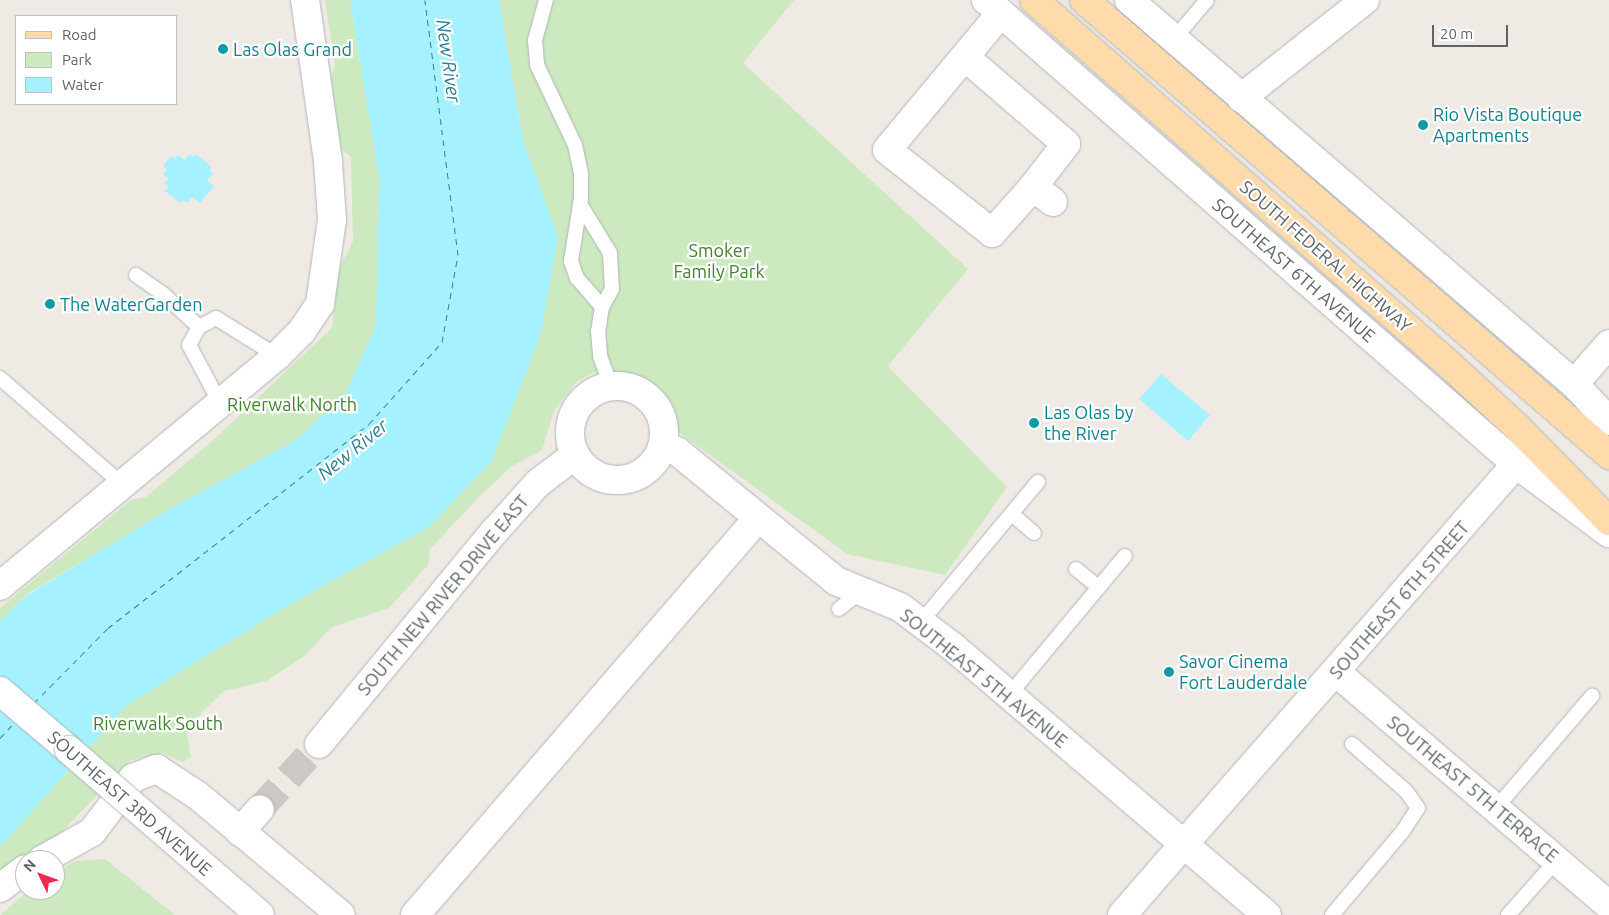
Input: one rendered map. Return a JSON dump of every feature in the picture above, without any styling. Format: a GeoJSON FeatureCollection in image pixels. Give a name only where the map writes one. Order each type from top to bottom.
{"type":"FeatureCollection","features":[{"type":"Feature","properties":{"kind":"main road","name":"SOUTH FEDERAL HIGHWAY"},"geometry":{"type":"LineString","coordinates":[[1034,0],[1460,374],[1517,427],[1609,521]]}},
{"type":"Feature","properties":{"kind":"main road","name":"SOUTH FEDERAL HIGHWAY"},"geometry":{"type":"LineString","coordinates":[[1084,0],[1609,456]]}},
{"type":"Feature","properties":{"kind":"street"},"geometry":{"type":"LineString","coordinates":[[0,586],[276,356],[300,332],[320,304],[330,249],[332,220],[328,161],[305,0]]}},
{"type":"Feature","properties":{"kind":"street"},"geometry":{"type":"LineString","coordinates":[[1129,0],[1574,384],[1609,421]]}},
{"type":"Feature","properties":{"kind":"street"},"geometry":{"type":"LineString","coordinates":[[1241,98],[1365,0]]}},
{"type":"Feature","properties":{"kind":"street"},"geometry":{"type":"LineString","coordinates":[[965,57],[1066,144],[1043,195],[992,233],[887,150],[965,57],[993,7]]}},
{"type":"Feature","properties":{"kind":"street","name":"SOUTHEAST 6TH AVENUE"},"geometry":{"type":"LineString","coordinates":[[993,7],[1516,464],[1609,533]]}},
{"type":"Feature","properties":{"kind":"street"},"geometry":{"type":"LineString","coordinates":[[1574,384],[1609,344]]}},
{"type":"Feature","properties":{"kind":"street"},"geometry":{"type":"LineString","coordinates":[[611,386],[639,390],[651,399],[660,412],[664,428],[663,444],[656,459],[645,471],[630,478],[614,480],[598,476],[584,467],[575,455],[570,426],[575,412],[595,391],[611,386]]}},
{"type":"Feature","properties":{"kind":"street","name":"SOUTHEAST 5TH AVENUE"},"geometry":{"type":"LineString","coordinates":[[663,444],[678,452],[836,581],[900,607],[1009,695],[1267,915]]}},
{"type":"Feature","properties":{"kind":"street","name":"SOUTH NEW RIVER DRIVE EAST"},"geometry":{"type":"LineString","coordinates":[[319,744],[494,532],[538,483],[575,455]]}},
{"type":"Feature","properties":{"kind":"street","name":"SOUTHEAST 6TH STREET"},"geometry":{"type":"LineString","coordinates":[[1122,915],[1182,844],[1337,673],[1516,464]]}},
{"type":"Feature","properties":{"kind":"street"},"geometry":{"type":"LineString","coordinates":[[415,915],[758,518]]}},
{"type":"Feature","properties":{"kind":"street","name":"SOUTHEAST 5TH TERRACE"},"geometry":{"type":"LineString","coordinates":[[1337,673],[1608,901]]}},
{"type":"Feature","properties":{"kind":"street","name":"SOUTHEAST 3RD AVENUE"},"geometry":{"type":"LineString","coordinates":[[0,691],[260,915]]}},
{"type":"Feature","properties":{"kind":"street"},"geometry":{"type":"LineString","coordinates":[[60,850],[92,832],[133,778],[157,768],[196,795],[341,915]]}},
{"type":"Feature","properties":{"kind":"street"},"geometry":{"type":"LineString","coordinates":[[240,832],[260,810]]}},
{"type":"Feature","properties":{"kind":"street"},"geometry":{"type":"LineString","coordinates":[[0,888],[15,877]]}},
{"type":"Feature","properties":{"kind":"lane"},"geometry":{"type":"LineString","coordinates":[[546,0],[535,40],[537,65],[575,144],[581,174],[580,204],[571,261],[576,278],[602,307]]}},
{"type":"Feature","properties":{"kind":"lane"},"geometry":{"type":"LineString","coordinates":[[1174,39],[1207,0]]}},
{"type":"Feature","properties":{"kind":"lane"},"geometry":{"type":"LineString","coordinates":[[580,204],[610,253],[612,289],[602,307],[598,331],[600,356],[611,386]]}},
{"type":"Feature","properties":{"kind":"lane"},"geometry":{"type":"LineString","coordinates":[[136,275],[163,294],[200,327]]}},
{"type":"Feature","properties":{"kind":"lane"},"geometry":{"type":"LineString","coordinates":[[220,403],[189,345],[200,327],[216,318],[276,356]]}},
{"type":"Feature","properties":{"kind":"lane"},"geometry":{"type":"LineString","coordinates":[[0,378],[123,485]]}},
{"type":"Feature","properties":{"kind":"lane"},"geometry":{"type":"LineString","coordinates":[[920,623],[1038,482]]}},
{"type":"Feature","properties":{"kind":"lane"},"geometry":{"type":"LineString","coordinates":[[1012,514],[1034,533]]}},
{"type":"Feature","properties":{"kind":"lane"},"geometry":{"type":"LineString","coordinates":[[1009,695],[1125,556]]}},
{"type":"Feature","properties":{"kind":"lane"},"geometry":{"type":"LineString","coordinates":[[1076,568],[1098,587]]}},
{"type":"Feature","properties":{"kind":"lane"},"geometry":{"type":"LineString","coordinates":[[839,609],[861,592]]}},
{"type":"Feature","properties":{"kind":"lane"},"geometry":{"type":"LineString","coordinates":[[1496,808],[1592,696]]}},
{"type":"Feature","properties":{"kind":"lane"},"geometry":{"type":"LineString","coordinates":[[1332,915],[1403,831],[1418,808],[1407,792],[1352,744]]}},
{"type":"Feature","properties":{"kind":"lane"},"geometry":{"type":"LineString","coordinates":[[1508,915],[1557,860]]}},
{"type":"Feature","properties":{"kind":"green space","name":"Riverwalk North"},"geometry":{"type":"Polygon","coordinates":[[[325,0],[350,0],[379,179],[376,326],[345,394],[296,440],[166,511],[27,594],[0,621],[0,608],[131,500],[146,497],[211,442],[332,328],[338,271],[353,241],[351,157],[337,146],[330,81],[335,65],[325,0]]]}},
{"type":"Feature","properties":{"kind":"green space","name":"Smoker Family Park"},"geometry":{"type":"Polygon","coordinates":[[[499,0],[794,0],[743,63],[968,269],[888,366],[1007,487],[945,575],[847,554],[595,372],[576,382],[554,411],[542,450],[512,466],[479,497],[430,549],[428,565],[389,608],[332,627],[304,656],[266,681],[224,691],[202,712],[187,733],[191,757],[183,762],[163,753],[131,760],[54,840],[38,850],[15,850],[15,865],[0,874],[0,847],[127,705],[287,606],[558,238],[523,140],[499,0]]]}},
{"type":"Feature","properties":{"kind":"green space"},"geometry":{"type":"Polygon","coordinates":[[[105,859],[175,915],[0,915],[17,900],[65,900],[65,868],[75,861],[105,859]]]}},
{"type":"Feature","properties":{"kind":"water","name":"New River"},"geometry":{"type":"Polygon","coordinates":[[[350,0],[499,0],[523,140],[558,237],[541,333],[492,461],[429,527],[287,606],[127,705],[0,847],[0,621],[27,595],[166,511],[296,440],[345,394],[376,326],[379,179],[350,0]]]}},
{"type":"Feature","properties":{"kind":"water"},"geometry":{"type":"Polygon","coordinates":[[[190,154],[193,157],[196,154],[212,167],[209,170],[213,173],[207,180],[214,186],[200,203],[192,197],[187,203],[183,200],[180,203],[165,191],[169,187],[164,183],[169,179],[163,174],[167,170],[163,166],[171,156],[175,159],[178,155],[184,160],[190,154]]]}},
{"type":"Feature","properties":{"kind":"water"},"geometry":{"type":"Polygon","coordinates":[[[1161,374],[1210,415],[1188,441],[1139,399],[1161,374]]]}},
{"type":"Feature","properties":{"kind":"ferry route"},"geometry":{"type":"LineString","coordinates":[[34,703],[108,628],[369,424],[442,342],[458,255],[425,0]]}},
{"type":"Feature","properties":{"kind":"ferry route"},"geometry":{"type":"LineString","coordinates":[[0,738],[15,722]]}},
{"type":"Feature","properties":{"kind":"tunnel"},"geometry":{"type":"LineString","coordinates":[[260,809],[319,744]]}},
{"type":"Feature","properties":{"kind":"place","name":"Las Olas Grand"},"geometry":{"type":"Point","coordinates":[223,49]}},
{"type":"Feature","properties":{"kind":"place","name":"Rio Vista Boutique Apartments"},"geometry":{"type":"Point","coordinates":[1423,125]}},
{"type":"Feature","properties":{"kind":"place","name":"The WaterGarden"},"geometry":{"type":"Point","coordinates":[50,304]}},
{"type":"Feature","properties":{"kind":"place","name":"Las Olas by the River"},"geometry":{"type":"Point","coordinates":[1034,423]}},
{"type":"Feature","properties":{"kind":"place","name":"Savor Cinema Fort Lauderdale"},"geometry":{"type":"Point","coordinates":[1169,672]}},
{"type":"Feature","properties":{"kind":"park label","name":"Riverwalk South"},"geometry":{"type":"Point","coordinates":[158,723]}}]}
